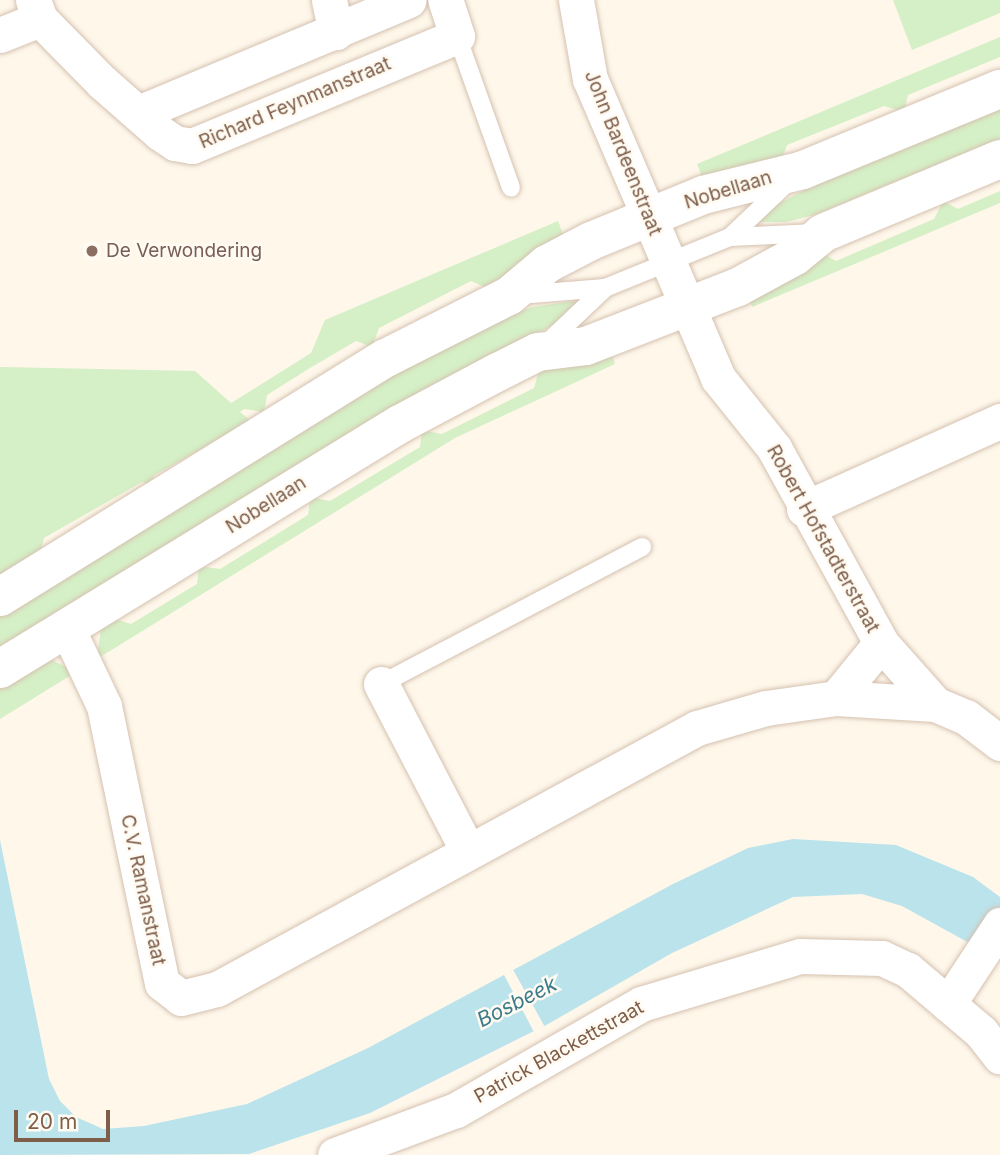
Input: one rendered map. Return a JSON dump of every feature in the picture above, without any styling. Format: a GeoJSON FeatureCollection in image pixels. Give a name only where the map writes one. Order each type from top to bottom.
{"type":"FeatureCollection","features":[{"type":"Feature","properties":{"kind":"street"},"geometry":{"type":"LineString","coordinates":[[141,112],[332,16],[409,0]]}},
{"type":"Feature","properties":{"kind":"street"},"geometry":{"type":"LineString","coordinates":[[445,0],[457,36]]}},
{"type":"Feature","properties":{"kind":"street","name":"John Bardeenstraat"},"geometry":{"type":"LineString","coordinates":[[576,0],[590,79],[666,262]]}},
{"type":"Feature","properties":{"kind":"street","name":"Richard Feynmanstraat"},"geometry":{"type":"LineString","coordinates":[[0,35],[36,9],[102,82],[141,112],[168,138],[192,146],[457,36]]}},
{"type":"Feature","properties":{"kind":"street","name":"Nobellaan"},"geometry":{"type":"LineString","coordinates":[[0,597],[386,358],[509,296],[547,264],[649,218],[725,188],[803,170],[1000,89]]}},
{"type":"Feature","properties":{"kind":"street","name":"Nobellaan"},"geometry":{"type":"LineString","coordinates":[[0,669],[400,424],[538,352],[586,346],[687,308],[796,256],[823,233],[1000,159]]}},
{"type":"Feature","properties":{"kind":"street","name":"Robert Hofstadterstraat"},"geometry":{"type":"LineString","coordinates":[[666,262],[718,379],[774,448],[804,509],[881,643],[935,704],[966,718],[1000,743]]}},
{"type":"Feature","properties":{"kind":"street"},"geometry":{"type":"LineString","coordinates":[[804,509],[1000,421]]}},
{"type":"Feature","properties":{"kind":"street","name":"C.V. Ramanstraat"},"geometry":{"type":"LineString","coordinates":[[67,628],[104,706],[162,982],[181,998],[217,989],[697,728],[766,708],[836,698],[935,704]]}},
{"type":"Feature","properties":{"kind":"street"},"geometry":{"type":"LineString","coordinates":[[836,698],[881,643]]}},
{"type":"Feature","properties":{"kind":"street"},"geometry":{"type":"LineString","coordinates":[[381,684],[468,851]]}},
{"type":"Feature","properties":{"kind":"street"},"geometry":{"type":"LineString","coordinates":[[948,1004],[983,957],[1000,925]]}},
{"type":"Feature","properties":{"kind":"street","name":"Patrick Blackettstraat"},"geometry":{"type":"LineString","coordinates":[[335,1155],[456,1110],[642,1004],[762,965],[800,956],[882,958],[908,970],[981,1032],[1000,1056]]}},
{"type":"Feature","properties":{"kind":"lane"},"geometry":{"type":"LineString","coordinates":[[457,36],[512,188]]}},
{"type":"Feature","properties":{"kind":"lane","name":"Nobellaan"},"geometry":{"type":"LineString","coordinates":[[509,296],[605,288],[730,236],[803,170]]}},
{"type":"Feature","properties":{"kind":"lane","name":"Nobellaan"},"geometry":{"type":"LineString","coordinates":[[730,236],[823,233]]}},
{"type":"Feature","properties":{"kind":"lane","name":"Nobellaan"},"geometry":{"type":"LineString","coordinates":[[538,352],[605,288]]}},
{"type":"Feature","properties":{"kind":"lane"},"geometry":{"type":"LineString","coordinates":[[381,684],[642,547]]}},
{"type":"Feature","properties":{"kind":"green space"},"geometry":{"type":"Polygon","coordinates":[[[893,0],[1000,0],[1000,13],[912,50],[893,0]]]}},
{"type":"Feature","properties":{"kind":"green space"},"geometry":{"type":"Polygon","coordinates":[[[1000,37],[1000,57],[908,95],[904,112],[884,106],[787,145],[781,162],[705,185],[697,164],[1000,37]]]}},
{"type":"Feature","properties":{"kind":"green space"},"geometry":{"type":"Polygon","coordinates":[[[1000,108],[1000,139],[814,215],[786,222],[757,222],[776,205],[806,189],[1000,108]]]}},
{"type":"Feature","properties":{"kind":"green space"},"geometry":{"type":"Polygon","coordinates":[[[1000,191],[1000,203],[752,307],[747,292],[820,252],[836,261],[934,219],[943,201],[958,209],[1000,191]]]}},
{"type":"Feature","properties":{"kind":"green space"},"geometry":{"type":"Polygon","coordinates":[[[558,221],[566,242],[487,288],[471,281],[379,328],[372,347],[356,341],[310,368],[267,395],[264,412],[244,409],[240,412],[251,421],[155,475],[149,484],[142,482],[44,538],[41,550],[0,576],[0,367],[195,371],[231,403],[311,353],[325,320],[558,221]]]}},
{"type":"Feature","properties":{"kind":"green space"},"geometry":{"type":"Polygon","coordinates":[[[573,301],[578,303],[551,326],[0,649],[0,615],[380,381],[503,318],[532,307],[573,301]]]}},
{"type":"Feature","properties":{"kind":"green space"},"geometry":{"type":"Polygon","coordinates":[[[610,349],[615,364],[455,438],[97,659],[101,627],[115,619],[131,624],[197,584],[199,566],[220,569],[308,515],[310,497],[330,501],[420,447],[422,430],[442,434],[534,388],[539,370],[610,349]]]}},
{"type":"Feature","properties":{"kind":"green space"},"geometry":{"type":"Polygon","coordinates":[[[50,659],[76,672],[0,719],[0,689],[50,659]]]}},
{"type":"Feature","properties":{"kind":"water","name":"Bosbeek"},"geometry":{"type":"Polygon","coordinates":[[[793,839],[896,845],[973,877],[1000,897],[1000,960],[902,906],[862,894],[793,897],[672,953],[548,1024],[370,1113],[249,1154],[0,1155],[0,840],[49,1079],[60,1101],[76,1117],[103,1129],[144,1126],[247,1104],[368,1048],[673,884],[748,848],[793,839]]]}},
{"type":"Feature","properties":{"kind":"pier"},"geometry":{"type":"Polygon","coordinates":[[[511,966],[546,1029],[535,1034],[502,971],[511,966]]]}},
{"type":"Feature","properties":{"kind":"place","name":"De Verwondering"},"geometry":{"type":"Point","coordinates":[92,251]}}]}
